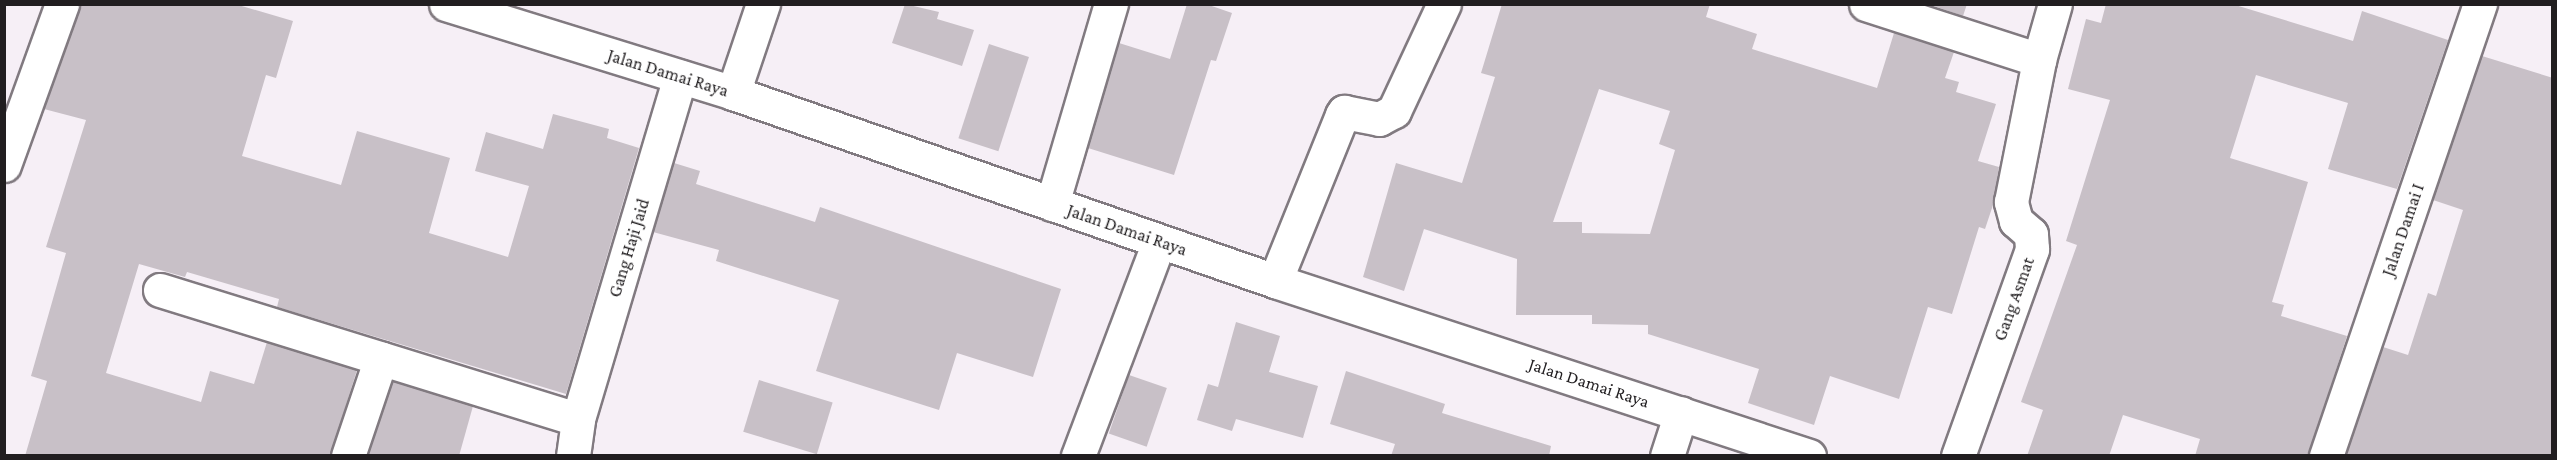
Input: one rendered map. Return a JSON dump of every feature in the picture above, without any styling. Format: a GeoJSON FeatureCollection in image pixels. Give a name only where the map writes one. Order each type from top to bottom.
{"type":"FeatureCollection","features":[{"type":"Feature","properties":{"kind":"street"},"geometry":{"type":"LineString","coordinates":[[4,165],[62,4]]}},
{"type":"Feature","properties":{"kind":"street","name":"Jalan Damai Raya"},"geometry":{"type":"LineString","coordinates":[[446,4],[733,93],[1159,242],[1809,456]]}},
{"type":"Feature","properties":{"kind":"street"},"geometry":{"type":"LineString","coordinates":[[733,93],[763,4]]}},
{"type":"Feature","properties":{"kind":"street"},"geometry":{"type":"LineString","coordinates":[[1052,204],[1111,4]]}},
{"type":"Feature","properties":{"kind":"street"},"geometry":{"type":"LineString","coordinates":[[1275,281],[1344,111],[1379,119],[1394,111],[1444,4]]}},
{"type":"Feature","properties":{"kind":"street"},"geometry":{"type":"LineString","coordinates":[[1866,4],[2039,60]]}},
{"type":"Feature","properties":{"kind":"street","name":"Gang Asmat"},"geometry":{"type":"LineString","coordinates":[[1958,456],[2032,249],[2031,234],[2016,221],[2011,202],[2039,60],[2055,4]]}},
{"type":"Feature","properties":{"kind":"street","name":"Jalan Damai I"},"geometry":{"type":"LineString","coordinates":[[2326,456],[2481,4]]}},
{"type":"Feature","properties":{"kind":"street","name":"Gang Haji Jaid"},"geometry":{"type":"LineString","coordinates":[[573,456],[578,419],[680,77]]}},
{"type":"Feature","properties":{"kind":"street"},"geometry":{"type":"LineString","coordinates":[[1078,456],[1159,242]]}},
{"type":"Feature","properties":{"kind":"street"},"geometry":{"type":"LineString","coordinates":[[160,290],[578,419]]}},
{"type":"Feature","properties":{"kind":"street"},"geometry":{"type":"LineString","coordinates":[[348,456],[381,358]]}},
{"type":"Feature","properties":{"kind":"street"},"geometry":{"type":"LineString","coordinates":[[1666,456],[1682,413]]}},
{"type":"Feature","properties":{"kind":"building"},"geometry":{"type":"Polygon","coordinates":[[[80,4],[235,4],[293,21],[276,78],[266,75],[242,156],[341,185],[357,131],[450,158],[429,233],[508,257],[529,186],[475,171],[486,132],[543,149],[553,114],[609,129],[607,138],[639,148],[566,394],[277,307],[279,299],[187,272],[185,277],[139,264],[106,373],[201,402],[210,371],[254,384],[267,342],[357,370],[330,456],[25,456],[47,381],[31,376],[66,253],[46,247],[86,120],[44,109],[80,4]]]}},
{"type":"Feature","properties":{"kind":"building"},"geometry":{"type":"Polygon","coordinates":[[[905,4],[939,12],[937,19],[974,30],[962,66],[892,43],[905,4]]]}},
{"type":"Feature","properties":{"kind":"building"},"geometry":{"type":"Polygon","coordinates":[[[1187,4],[1206,4],[1232,13],[1216,61],[1211,60],[1174,175],[1088,148],[1119,43],[1170,59],[1187,4]]]}},
{"type":"Feature","properties":{"kind":"building"},"geometry":{"type":"Polygon","coordinates":[[[1502,4],[1710,4],[1706,17],[1757,34],[1752,49],[1877,88],[1894,33],[1954,52],[1945,78],[1959,82],[1956,92],[1996,104],[1978,161],[1999,167],[1993,205],[1985,229],[1979,227],[1952,314],[1928,307],[1899,399],[1830,376],[1814,425],[1748,403],[1759,369],[1648,334],[1648,325],[1592,324],[1592,315],[1516,315],[1517,259],[1424,229],[1404,291],[1363,277],[1396,163],[1462,183],[1495,77],[1481,73],[1502,4]],[[1599,89],[1553,222],[1582,222],[1582,233],[1650,234],[1675,150],[1659,144],[1670,111],[1599,89]]]}},
{"type":"Feature","properties":{"kind":"building"},"geometry":{"type":"Polygon","coordinates":[[[1928,4],[1967,4],[1963,16],[1928,4]]]}},
{"type":"Feature","properties":{"kind":"building"},"geometry":{"type":"Polygon","coordinates":[[[2106,4],[2232,4],[2353,41],[2362,11],[2448,40],[2397,189],[2328,169],[2348,103],[2256,75],[2230,158],[2308,182],[2272,302],[2284,305],[2281,316],[2347,336],[2308,456],[2195,456],[2200,439],[2123,415],[2109,456],[2027,456],[2043,410],[2021,402],[2077,245],[2066,241],[2110,100],[2068,89],[2086,19],[2101,23],[2106,4]]]}},
{"type":"Feature","properties":{"kind":"building"},"geometry":{"type":"Polygon","coordinates":[[[989,44],[1029,57],[998,151],[958,138],[989,44]]]}},
{"type":"Feature","properties":{"kind":"building"},"geometry":{"type":"Polygon","coordinates":[[[2482,56],[2553,78],[2553,456],[2346,456],[2383,347],[2408,355],[2428,293],[2436,296],[2463,210],[2433,200],[2482,56]]]}},
{"type":"Feature","properties":{"kind":"building"},"geometry":{"type":"Polygon","coordinates":[[[674,163],[700,171],[696,184],[815,222],[820,207],[1061,289],[1033,377],[957,353],[939,410],[816,371],[839,300],[716,261],[719,250],[653,232],[674,163]]]}},
{"type":"Feature","properties":{"kind":"building"},"geometry":{"type":"Polygon","coordinates":[[[1236,322],[1280,336],[1269,372],[1318,386],[1303,438],[1236,419],[1232,431],[1197,420],[1208,384],[1218,387],[1236,322]]]}},
{"type":"Feature","properties":{"kind":"building"},"geometry":{"type":"Polygon","coordinates":[[[1346,371],[1445,404],[1442,413],[1551,446],[1549,456],[1391,456],[1395,444],[1330,424],[1346,371]]]}},
{"type":"Feature","properties":{"kind":"building"},"geometry":{"type":"Polygon","coordinates":[[[1129,375],[1167,388],[1147,447],[1109,434],[1129,375]]]}},
{"type":"Feature","properties":{"kind":"building"},"geometry":{"type":"Polygon","coordinates":[[[759,380],[833,403],[817,454],[743,432],[759,380]]]}},
{"type":"Feature","properties":{"kind":"building"},"geometry":{"type":"Polygon","coordinates":[[[393,381],[473,406],[459,456],[368,456],[393,381]]]}}]}
